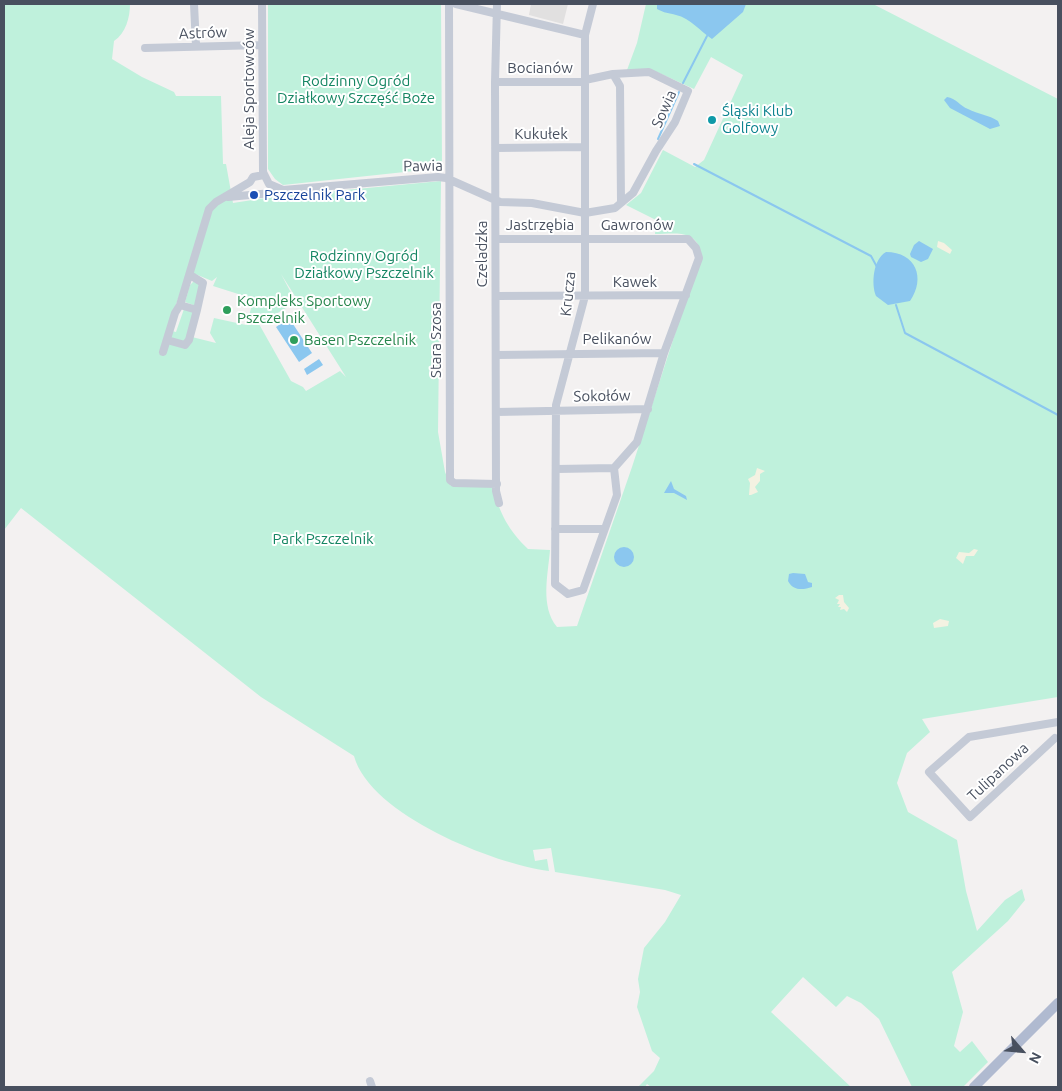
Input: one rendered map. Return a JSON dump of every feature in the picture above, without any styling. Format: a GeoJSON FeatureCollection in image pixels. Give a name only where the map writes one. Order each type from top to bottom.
{"type":"FeatureCollection","features":[{"type":"Feature","properties":{"kind":"main road"},"geometry":{"type":"LineString","coordinates":[[974,1087],[1058,1003]]}},
{"type":"Feature","properties":{"kind":"main road"},"geometry":{"type":"LineString","coordinates":[[1043,1019],[1058,1007]]}},
{"type":"Feature","properties":{"kind":"street"},"geometry":{"type":"LineString","coordinates":[[194,4],[196,46]]}},
{"type":"Feature","properties":{"kind":"street","name":"Aleja Sportowców"},"geometry":{"type":"LineString","coordinates":[[262,4],[265,178]]}},
{"type":"Feature","properties":{"kind":"street","name":"Stara Szosa"},"geometry":{"type":"LineString","coordinates":[[449,4],[450,480],[454,483],[496,484]]}},
{"type":"Feature","properties":{"kind":"street"},"geometry":{"type":"LineString","coordinates":[[456,4],[585,35]]}},
{"type":"Feature","properties":{"kind":"street","name":"Czeladzka"},"geometry":{"type":"LineString","coordinates":[[497,4],[496,484],[499,503]]}},
{"type":"Feature","properties":{"kind":"street","name":"Krucza"},"geometry":{"type":"LineString","coordinates":[[593,4],[585,35],[585,296],[558,396],[557,411],[555,584],[568,594],[583,590],[604,529]]}},
{"type":"Feature","properties":{"kind":"street","name":"Astrów"},"geometry":{"type":"LineString","coordinates":[[145,48],[262,45]]}},
{"type":"Feature","properties":{"kind":"street","name":"Sowia"},"geometry":{"type":"LineString","coordinates":[[585,81],[613,74],[649,72],[688,91],[675,122],[656,151],[633,193],[615,208],[585,213]]}},
{"type":"Feature","properties":{"kind":"street"},"geometry":{"type":"LineString","coordinates":[[613,74],[620,86],[621,202]]}},
{"type":"Feature","properties":{"kind":"street","name":"Bocianów"},"geometry":{"type":"LineString","coordinates":[[496,82],[585,81]]}},
{"type":"Feature","properties":{"kind":"street","name":"Kukułek"},"geometry":{"type":"LineString","coordinates":[[496,148],[585,147]]}},
{"type":"Feature","properties":{"kind":"street"},"geometry":{"type":"LineString","coordinates":[[163,352],[175,313],[180,305],[190,275],[209,209],[216,202],[228,197],[250,182],[253,177],[265,178],[275,188],[288,191]]}},
{"type":"Feature","properties":{"kind":"street","name":"Pawia"},"geometry":{"type":"LineString","coordinates":[[288,191],[438,177],[449,179],[496,200],[585,213]]}},
{"type":"Feature","properties":{"kind":"street"},"geometry":{"type":"LineString","coordinates":[[258,195],[266,190],[265,178]]}},
{"type":"Feature","properties":{"kind":"street"},"geometry":{"type":"LineString","coordinates":[[250,182],[249,189],[258,195]]}},
{"type":"Feature","properties":{"kind":"street"},"geometry":{"type":"LineString","coordinates":[[228,197],[288,191]]}},
{"type":"Feature","properties":{"kind":"street","name":"Jastrzębia"},"geometry":{"type":"LineString","coordinates":[[496,239],[585,238]]}},
{"type":"Feature","properties":{"kind":"street","name":"Gawronów"},"geometry":{"type":"LineString","coordinates":[[585,238],[688,239],[696,248],[699,258],[686,295]]}},
{"type":"Feature","properties":{"kind":"street"},"geometry":{"type":"LineString","coordinates":[[167,340],[185,346],[189,340],[203,283],[190,275]]}},
{"type":"Feature","properties":{"kind":"street"},"geometry":{"type":"LineString","coordinates":[[557,469],[614,468],[637,442],[664,353],[686,295]]}},
{"type":"Feature","properties":{"kind":"street","name":"Kawek"},"geometry":{"type":"LineString","coordinates":[[496,296],[686,295]]}},
{"type":"Feature","properties":{"kind":"street"},"geometry":{"type":"LineString","coordinates":[[180,305],[197,310]]}},
{"type":"Feature","properties":{"kind":"street","name":"Pelikanów"},"geometry":{"type":"LineString","coordinates":[[496,355],[664,353]]}},
{"type":"Feature","properties":{"kind":"street","name":"Sokołów"},"geometry":{"type":"LineString","coordinates":[[497,412],[648,409]]}},
{"type":"Feature","properties":{"kind":"street"},"geometry":{"type":"LineString","coordinates":[[555,529],[604,529],[617,495],[614,468]]}},
{"type":"Feature","properties":{"kind":"street"},"geometry":{"type":"LineString","coordinates":[[1057,739],[1050,730],[1049,724],[1058,722]]}},
{"type":"Feature","properties":{"kind":"street","name":"Tulipanowa"},"geometry":{"type":"LineString","coordinates":[[1049,724],[969,736],[929,772],[970,817],[1057,739]]}},
{"type":"Feature","properties":{"kind":"shaded area"},"geometry":{"type":"Polygon","coordinates":[[[531,4],[568,4],[563,24],[529,15],[531,4]]]}},
{"type":"Feature","properties":{"kind":"green space"},"geometry":{"type":"Polygon","coordinates":[[[4,4],[130,4],[129,14],[122,34],[114,41],[112,59],[142,77],[174,92],[176,96],[221,96],[223,164],[226,164],[233,203],[272,197],[441,181],[438,432],[445,472],[451,486],[493,486],[498,505],[506,521],[521,542],[528,549],[550,550],[546,590],[548,610],[557,627],[577,626],[632,467],[700,250],[697,243],[688,236],[682,234],[655,234],[656,220],[626,205],[641,193],[663,150],[695,167],[704,160],[743,75],[711,57],[694,89],[657,72],[627,70],[637,43],[646,4],[873,4],[1058,99],[1058,697],[922,719],[930,732],[907,753],[897,783],[908,812],[957,840],[966,891],[977,931],[1005,900],[1022,889],[1025,900],[1008,921],[952,972],[963,1012],[954,1046],[960,1052],[972,1041],[988,1062],[963,1087],[912,1087],[879,1019],[861,1003],[847,996],[836,1007],[803,977],[771,1012],[851,1087],[651,1087],[647,1084],[645,1087],[638,1087],[654,1071],[660,1058],[652,1051],[637,1007],[640,992],[638,979],[644,948],[665,922],[681,895],[665,890],[555,872],[551,848],[533,850],[535,861],[547,859],[549,871],[498,858],[467,847],[437,833],[408,816],[383,798],[365,778],[354,756],[261,697],[21,508],[4,530],[4,4]],[[188,271],[167,330],[176,332],[184,309],[193,312],[188,336],[216,343],[210,333],[214,318],[246,325],[254,299],[213,286],[217,277],[212,281],[188,271]],[[281,274],[296,302],[259,324],[291,381],[303,387],[306,391],[340,371],[346,377],[281,274]]]}},
{"type":"Feature","properties":{"kind":"green space","name":"Rodzinny Ogród Działkowy Szczęść Boże"},"geometry":{"type":"Polygon","coordinates":[[[268,4],[441,4],[442,168],[283,185],[275,179],[268,169],[268,4]]]}},
{"type":"Feature","properties":{"kind":"green space"},"geometry":{"type":"Polygon","coordinates":[[[194,281],[201,286],[196,306],[185,302],[190,285],[194,281]]]}},
{"type":"Feature","properties":{"kind":"sand"},"geometry":{"type":"Polygon","coordinates":[[[938,241],[944,243],[952,250],[950,254],[937,247],[938,241]]]}},
{"type":"Feature","properties":{"kind":"sand"},"geometry":{"type":"Polygon","coordinates":[[[757,468],[765,471],[760,474],[760,481],[755,487],[758,492],[749,495],[750,483],[748,479],[755,475],[757,468]]]}},
{"type":"Feature","properties":{"kind":"sand"},"geometry":{"type":"Polygon","coordinates":[[[974,549],[978,550],[974,556],[966,556],[963,564],[956,558],[959,552],[969,553],[974,549]]]}},
{"type":"Feature","properties":{"kind":"sand"},"geometry":{"type":"Polygon","coordinates":[[[843,595],[844,602],[849,608],[847,612],[844,609],[840,610],[841,607],[838,607],[840,604],[837,604],[839,600],[835,598],[843,595]]]}},
{"type":"Feature","properties":{"kind":"sand"},"geometry":{"type":"Polygon","coordinates":[[[940,619],[949,621],[948,626],[934,628],[933,623],[940,619]]]}},
{"type":"Feature","properties":{"kind":"water"},"geometry":{"type":"Polygon","coordinates":[[[657,4],[746,4],[743,12],[712,39],[686,19],[657,9],[657,4]]]}},
{"type":"Feature","properties":{"kind":"water"},"geometry":{"type":"Polygon","coordinates":[[[947,97],[968,109],[995,119],[1000,126],[990,129],[950,108],[944,100],[947,97]]]}},
{"type":"Feature","properties":{"kind":"water"},"geometry":{"type":"Polygon","coordinates":[[[919,241],[933,249],[928,259],[921,262],[911,257],[910,254],[914,245],[919,241]]]}},
{"type":"Feature","properties":{"kind":"water"},"geometry":{"type":"Polygon","coordinates":[[[886,252],[905,256],[915,268],[917,284],[910,301],[888,305],[876,296],[874,291],[874,272],[878,260],[886,252]]]}},
{"type":"Feature","properties":{"kind":"water","name":"Basen Pszczelnik"},"geometry":{"type":"Polygon","coordinates":[[[289,318],[312,353],[299,362],[276,327],[289,318]]]}},
{"type":"Feature","properties":{"kind":"water"},"geometry":{"type":"Polygon","coordinates":[[[319,359],[323,365],[307,375],[304,369],[319,359]]]}},
{"type":"Feature","properties":{"kind":"water"},"geometry":{"type":"Polygon","coordinates":[[[671,481],[674,489],[686,496],[687,500],[674,493],[664,493],[671,481]]]}},
{"type":"Feature","properties":{"kind":"water"},"geometry":{"type":"Polygon","coordinates":[[[624,547],[631,550],[634,557],[631,564],[624,567],[617,564],[614,557],[617,550],[624,547]]]}},
{"type":"Feature","properties":{"kind":"water"},"geometry":{"type":"Polygon","coordinates":[[[789,574],[805,574],[808,582],[812,583],[812,587],[802,589],[793,587],[788,581],[789,574]]]}},
{"type":"Feature","properties":{"kind":"waterway"},"geometry":{"type":"LineString","coordinates":[[683,83],[707,36]]}},
{"type":"Feature","properties":{"kind":"waterway"},"geometry":{"type":"LineString","coordinates":[[658,139],[679,92]]}},
{"type":"Feature","properties":{"kind":"waterway"},"geometry":{"type":"LineString","coordinates":[[694,164],[871,256],[877,267]]}},
{"type":"Feature","properties":{"kind":"waterway"},"geometry":{"type":"LineString","coordinates":[[896,305],[905,333],[1058,415]]}},
{"type":"Feature","properties":{"kind":"place","name":"Śląski Klub Golfowy"},"geometry":{"type":"Point","coordinates":[712,120]}},
{"type":"Feature","properties":{"kind":"place","name":"Pszczelnik Park"},"geometry":{"type":"Point","coordinates":[254,195]}},
{"type":"Feature","properties":{"kind":"place","name":"Kompleks Sportowy Pszczelnik"},"geometry":{"type":"Point","coordinates":[227,310]}},
{"type":"Feature","properties":{"kind":"place","name":"Basen Pszczelnik"},"geometry":{"type":"Point","coordinates":[294,340]}},
{"type":"Feature","properties":{"kind":"park label","name":"Rodzinny Ogród Działkowy Pszczelnik"},"geometry":{"type":"Point","coordinates":[364,264]}},
{"type":"Feature","properties":{"kind":"park label","name":"Park Pszczelnik"},"geometry":{"type":"Point","coordinates":[323,539]}}]}
